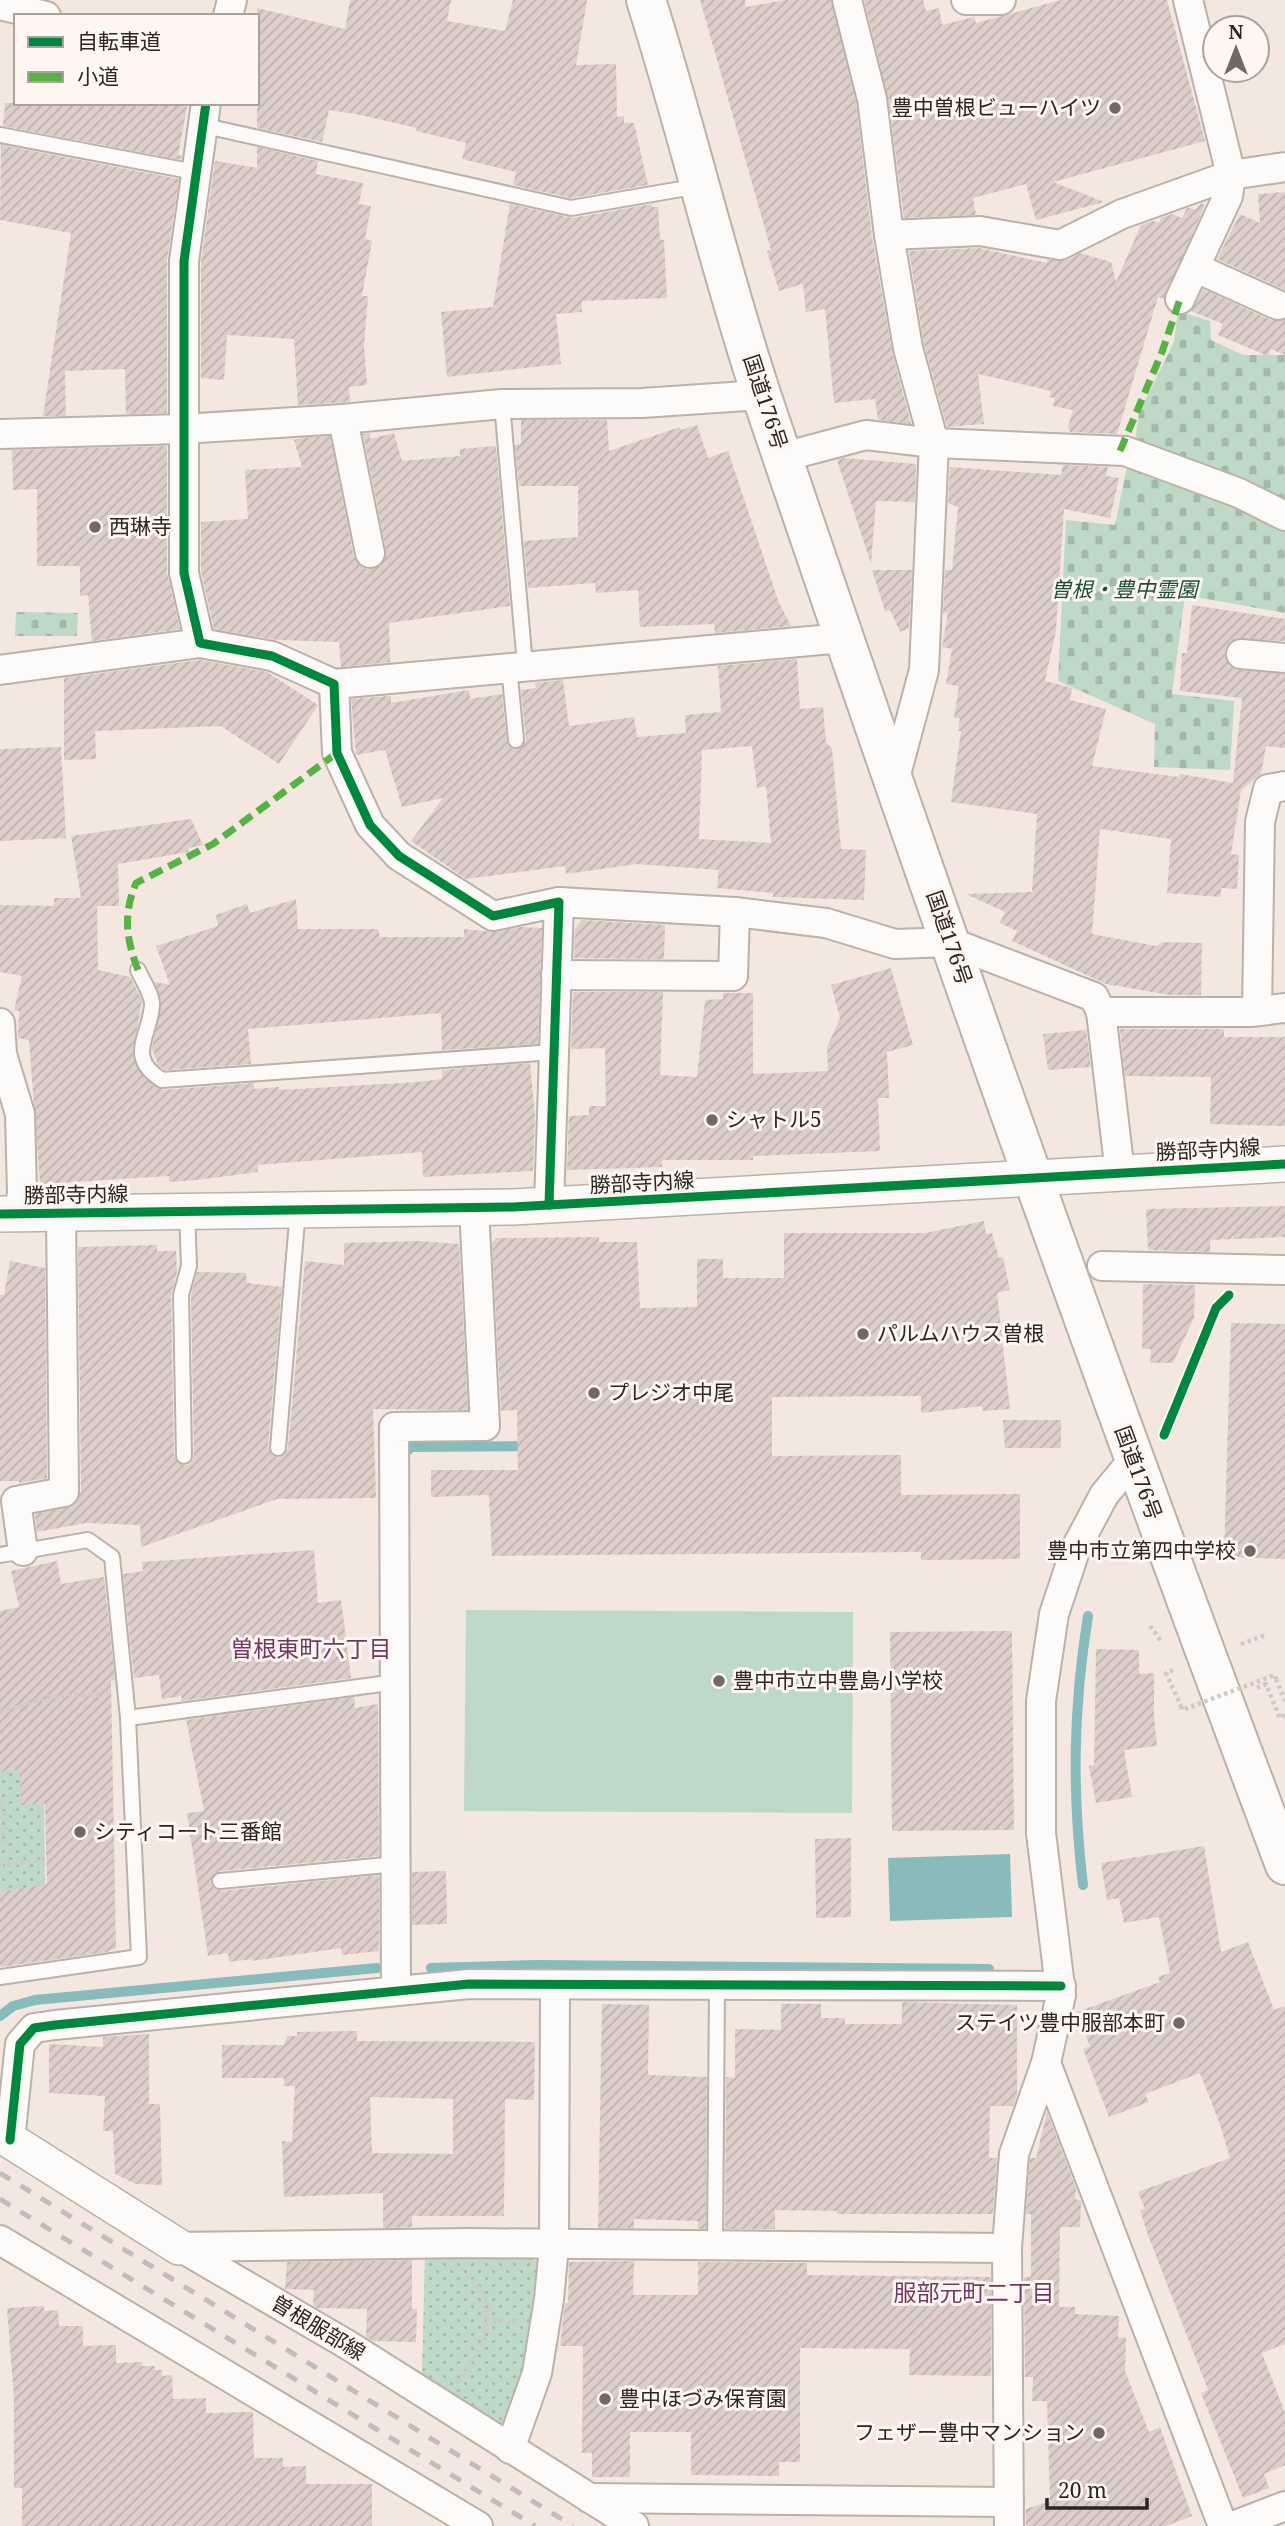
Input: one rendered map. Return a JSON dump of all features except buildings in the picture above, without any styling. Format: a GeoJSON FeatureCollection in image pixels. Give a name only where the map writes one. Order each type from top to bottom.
{"type":"FeatureCollection","features":[{"type":"Feature","properties":{"kind":"highway","name":"国道176号"},"geometry":{"type":"LineString","coordinates":[[646,0],[761,395],[843,638],[895,778],[1032,1177],[1133,1460],[1285,1866]]}},
{"type":"Feature","properties":{"kind":"street"},"geometry":{"type":"LineString","coordinates":[[847,0],[872,99],[889,235],[908,348],[934,443],[924,670],[895,778]]}},
{"type":"Feature","properties":{"kind":"street"},"geometry":{"type":"LineString","coordinates":[[966,0],[1001,0]]}},
{"type":"Feature","properties":{"kind":"street"},"geometry":{"type":"LineString","coordinates":[[1180,299],[1228,197],[1231,176],[1188,0]]}},
{"type":"Feature","properties":{"kind":"street"},"geometry":{"type":"LineString","coordinates":[[0,5],[38,14]]}},
{"type":"Feature","properties":{"kind":"street"},"geometry":{"type":"LineString","coordinates":[[200,643],[184,573],[182,429],[184,261],[204,114]]}},
{"type":"Feature","properties":{"kind":"street"},"geometry":{"type":"LineString","coordinates":[[889,235],[980,231],[1060,245],[1122,214],[1231,176],[1285,167]]}},
{"type":"Feature","properties":{"kind":"street"},"geometry":{"type":"LineString","coordinates":[[1196,268],[1278,305]]}},
{"type":"Feature","properties":{"kind":"street"},"geometry":{"type":"LineString","coordinates":[[0,434],[182,429],[343,419],[502,404],[642,403],[761,395]]}},
{"type":"Feature","properties":{"kind":"street"},"geometry":{"type":"LineString","coordinates":[[343,419],[370,553]]}},
{"type":"Feature","properties":{"kind":"street"},"geometry":{"type":"LineString","coordinates":[[783,457],[866,435],[934,443],[1125,451],[1239,493],[1285,516]]}},
{"type":"Feature","properties":{"kind":"street"},"geometry":{"type":"LineString","coordinates":[[0,670],[200,643],[272,656],[334,684],[843,638]]}},
{"type":"Feature","properties":{"kind":"street"},"geometry":{"type":"LineString","coordinates":[[1241,654],[1285,658]]}},
{"type":"Feature","properties":{"kind":"street"},"geometry":{"type":"LineString","coordinates":[[334,684],[337,753],[370,825],[398,856],[493,916],[559,902],[735,912],[826,922],[895,944],[950,942],[1094,997],[1101,1012],[1120,1173]]}},
{"type":"Feature","properties":{"kind":"street"},"geometry":{"type":"LineString","coordinates":[[1257,1011],[1261,822],[1268,789],[1285,786]]}},
{"type":"Feature","properties":{"kind":"street"},"geometry":{"type":"LineString","coordinates":[[549,1205],[559,902]]}},
{"type":"Feature","properties":{"kind":"street"},"geometry":{"type":"LineString","coordinates":[[556,975],[733,976],[735,912]]}},
{"type":"Feature","properties":{"kind":"street"},"geometry":{"type":"LineString","coordinates":[[1101,1012],[1257,1011],[1285,1008]]}},
{"type":"Feature","properties":{"kind":"street"},"geometry":{"type":"LineString","coordinates":[[0,1023],[2,1054],[20,1114],[10,1214]]}},
{"type":"Feature","properties":{"kind":"street","name":"勝部寺内線"},"geometry":{"type":"LineString","coordinates":[[10,1214],[549,1205],[1285,1164]]}},
{"type":"Feature","properties":{"kind":"street"},"geometry":{"type":"LineString","coordinates":[[396,1991],[394,1427],[485,1426],[474,1207]]}},
{"type":"Feature","properties":{"kind":"street"},"geometry":{"type":"LineString","coordinates":[[11,1553],[16,1501],[64,1492],[61,1213]]}},
{"type":"Feature","properties":{"kind":"street"},"geometry":{"type":"LineString","coordinates":[[1102,1266],[1285,1270]]}},
{"type":"Feature","properties":{"kind":"street"},"geometry":{"type":"LineString","coordinates":[[589,2498],[1009,2514],[1007,2249],[1014,2154],[1046,2063],[1061,2004],[1040,1807],[1039,1724],[1045,1666],[1056,1606],[1082,1533],[1104,1495],[1133,1460]]}},
{"type":"Feature","properties":{"kind":"street"},"geometry":{"type":"LineString","coordinates":[[5,2137],[18,2050],[27,2032],[34,2028],[469,1984],[1061,1986]]}},
{"type":"Feature","properties":{"kind":"street"},"geometry":{"type":"LineString","coordinates":[[510,2449],[537,2373],[554,2246],[555,1985]]}},
{"type":"Feature","properties":{"kind":"street"},"geometry":{"type":"LineString","coordinates":[[1046,2063],[1223,2526]]}},
{"type":"Feature","properties":{"kind":"street","name":"曽根服部線"},"geometry":{"type":"LineString","coordinates":[[5,2137],[179,2247],[348,2345],[634,2526]]}},
{"type":"Feature","properties":{"kind":"street"},"geometry":{"type":"LineString","coordinates":[[179,2247],[468,2243],[1007,2249]]}},
{"type":"Feature","properties":{"kind":"street"},"geometry":{"type":"LineString","coordinates":[[3,2249],[478,2526]]}},
{"type":"Feature","properties":{"kind":"street"},"geometry":{"type":"LineString","coordinates":[[1233,2526],[1285,2506]]}},
{"type":"Feature","properties":{"kind":"lane"},"geometry":{"type":"LineString","coordinates":[[204,114],[571,208],[701,186]]}},
{"type":"Feature","properties":{"kind":"lane"},"geometry":{"type":"LineString","coordinates":[[0,135],[195,172]]}},
{"type":"Feature","properties":{"kind":"lane"},"geometry":{"type":"LineString","coordinates":[[502,404],[517,666],[516,740]]}},
{"type":"Feature","properties":{"kind":"lane"},"geometry":{"type":"LineString","coordinates":[[138,970],[153,1003],[140,1052],[149,1072],[162,1080],[554,1052]]}},
{"type":"Feature","properties":{"kind":"lane"},"geometry":{"type":"LineString","coordinates":[[278,1448],[298,1209]]}},
{"type":"Feature","properties":{"kind":"lane"},"geometry":{"type":"LineString","coordinates":[[184,1455],[181,1295],[189,1266],[187,1211]]}},
{"type":"Feature","properties":{"kind":"lane"},"geometry":{"type":"LineString","coordinates":[[0,1978],[139,1956],[128,1718],[112,1557],[88,1540],[11,1553]]}},
{"type":"Feature","properties":{"kind":"lane"},"geometry":{"type":"LineString","coordinates":[[128,1718],[396,1682]]}},
{"type":"Feature","properties":{"kind":"lane"},"geometry":{"type":"LineString","coordinates":[[220,1881],[396,1864]]}},
{"type":"Feature","properties":{"kind":"lane"},"geometry":{"type":"LineString","coordinates":[[715,2247],[717,1986]]}},
{"type":"Feature","properties":{"kind":"path"},"geometry":{"type":"LineString","coordinates":[[1150,1626],[1161,1640]]}},
{"type":"Feature","properties":{"kind":"path"},"geometry":{"type":"LineString","coordinates":[[1240,1644],[1266,1635]]}},
{"type":"Feature","properties":{"kind":"path"},"geometry":{"type":"LineString","coordinates":[[1173,1670],[1167,1673],[1182,1710],[1275,1675],[1285,1701]]}},
{"type":"Feature","properties":{"kind":"path"},"geometry":{"type":"LineString","coordinates":[[1256,1688],[1267,1687],[1280,1718],[1285,1715]]}},
{"type":"Feature","properties":{"kind":"path"},"geometry":{"type":"LineString","coordinates":[[0,1711],[49,1697],[126,1693]]}},
{"type":"Feature","properties":{"kind":"path"},"geometry":{"type":"LineString","coordinates":[[0,1798],[7,1824],[0,1845]]}},
{"type":"Feature","properties":{"kind":"path"},"geometry":{"type":"LineString","coordinates":[[0,1866],[46,1858]]}},
{"type":"Feature","properties":{"kind":"path"},"geometry":{"type":"LineString","coordinates":[[443,2406],[484,2340],[488,2301],[468,2274],[468,2243]]}},
{"type":"Feature","properties":{"kind":"green space"},"geometry":{"type":"Polygon","coordinates":[[[1178,311],[1210,321],[1211,340],[1243,355],[1285,355],[1285,505],[1135,441],[1139,413],[1174,342],[1178,311]]]}},
{"type":"Feature","properties":{"kind":"green space","name":"曽根・豊中霊園"},"geometry":{"type":"Polygon","coordinates":[[[1127,466],[1235,499],[1285,525],[1285,613],[1185,595],[1172,694],[1234,701],[1230,770],[1154,767],[1155,724],[1058,681],[1066,520],[1115,525],[1127,466]]]}},
{"type":"Feature","properties":{"kind":"green space"},"geometry":{"type":"Polygon","coordinates":[[[16,612],[78,613],[77,636],[15,636],[16,612]]]}},
{"type":"Feature","properties":{"kind":"green space"},"geometry":{"type":"Polygon","coordinates":[[[466,1610],[853,1612],[852,1813],[464,1811],[466,1610]]]}},
{"type":"Feature","properties":{"kind":"green space"},"geometry":{"type":"Polygon","coordinates":[[[0,1691],[43,1720],[45,1885],[0,1892],[0,1691]]]}},
{"type":"Feature","properties":{"kind":"green space"},"geometry":{"type":"Polygon","coordinates":[[[425,2253],[529,2256],[537,2262],[527,2353],[514,2417],[503,2425],[422,2375],[425,2253]]]}},
{"type":"Feature","properties":{"kind":"water"},"geometry":{"type":"Polygon","coordinates":[[[1010,1854],[1012,1917],[890,1921],[888,1858],[1010,1854]]]}},
{"type":"Feature","properties":{"kind":"waterway"},"geometry":{"type":"LineString","coordinates":[[400,1458],[411,1447],[530,1446]]}},
{"type":"Feature","properties":{"kind":"waterway"},"geometry":{"type":"LineString","coordinates":[[1083,1885],[1077,1817],[1076,1750],[1079,1684],[1088,1616]]}},
{"type":"Feature","properties":{"kind":"waterway"},"geometry":{"type":"LineString","coordinates":[[431,1968],[536,1965],[989,1969]]}},
{"type":"Feature","properties":{"kind":"waterway"},"geometry":{"type":"LineString","coordinates":[[0,2016],[13,2006],[35,2000],[377,1968]]}},
{"type":"Feature","properties":{"kind":"railway"},"geometry":{"type":"LineString","coordinates":[[0,2173],[573,2526]]}},
{"type":"Feature","properties":{"kind":"railway"},"geometry":{"type":"LineString","coordinates":[[0,2199],[535,2526]]}},
{"type":"Feature","properties":{"kind":"marked path"},"geometry":{"type":"LineString","coordinates":[[1120,451],[1162,352],[1180,299]]}},
{"type":"Feature","properties":{"kind":"marked path"},"geometry":{"type":"LineString","coordinates":[[138,970],[128,926],[129,905],[136,883],[213,844],[337,753]]}},
{"type":"Feature","properties":{"kind":"cycle path"},"geometry":{"type":"LineString","coordinates":[[206,105],[184,261],[184,573],[200,643],[272,656],[334,684],[337,753],[370,825],[399,856],[493,916],[559,902],[549,1205]]}},
{"type":"Feature","properties":{"kind":"cycle path"},"geometry":{"type":"LineString","coordinates":[[0,1214],[513,1207],[1285,1164]]}},
{"type":"Feature","properties":{"kind":"cycle path"},"geometry":{"type":"LineString","coordinates":[[1164,1435],[1216,1308],[1229,1295]]}},
{"type":"Feature","properties":{"kind":"cycle path"},"geometry":{"type":"LineString","coordinates":[[10,2140],[20,2044],[34,2028],[469,1984],[1061,1986]]}},
{"type":"Feature","properties":{"kind":"place","name":"豊中曽根ビューハイツ"},"geometry":{"type":"Point","coordinates":[1115,108]}},
{"type":"Feature","properties":{"kind":"place","name":"西琳寺"},"geometry":{"type":"Point","coordinates":[95,527]}},
{"type":"Feature","properties":{"kind":"place","name":"シャトル5"},"geometry":{"type":"Point","coordinates":[712,1120]}},
{"type":"Feature","properties":{"kind":"place","name":"パルムハウス曽根"},"geometry":{"type":"Point","coordinates":[863,1334]}},
{"type":"Feature","properties":{"kind":"place","name":"プレジオ中尾"},"geometry":{"type":"Point","coordinates":[594,1393]}},
{"type":"Feature","properties":{"kind":"place","name":"豊中市立第四中学校"},"geometry":{"type":"Point","coordinates":[1250,1551]}},
{"type":"Feature","properties":{"kind":"place","name":"豊中市立中豊島小学校"},"geometry":{"type":"Point","coordinates":[719,1681]}},
{"type":"Feature","properties":{"kind":"place","name":"シティコート三番館"},"geometry":{"type":"Point","coordinates":[80,1832]}},
{"type":"Feature","properties":{"kind":"place","name":"ステイツ豊中服部本町"},"geometry":{"type":"Point","coordinates":[1179,2023]}},
{"type":"Feature","properties":{"kind":"place","name":"豊中ほづみ保育園"},"geometry":{"type":"Point","coordinates":[605,2399]}},
{"type":"Feature","properties":{"kind":"place","name":"フェザー豊中マンション"},"geometry":{"type":"Point","coordinates":[1099,2433]}},
{"type":"Feature","properties":{"kind":"district","name":"曽根東町六丁目"},"geometry":{"type":"Point","coordinates":[311,1649]}},
{"type":"Feature","properties":{"kind":"district","name":"服部元町二丁目"},"geometry":{"type":"Point","coordinates":[974,2293]}}]}
